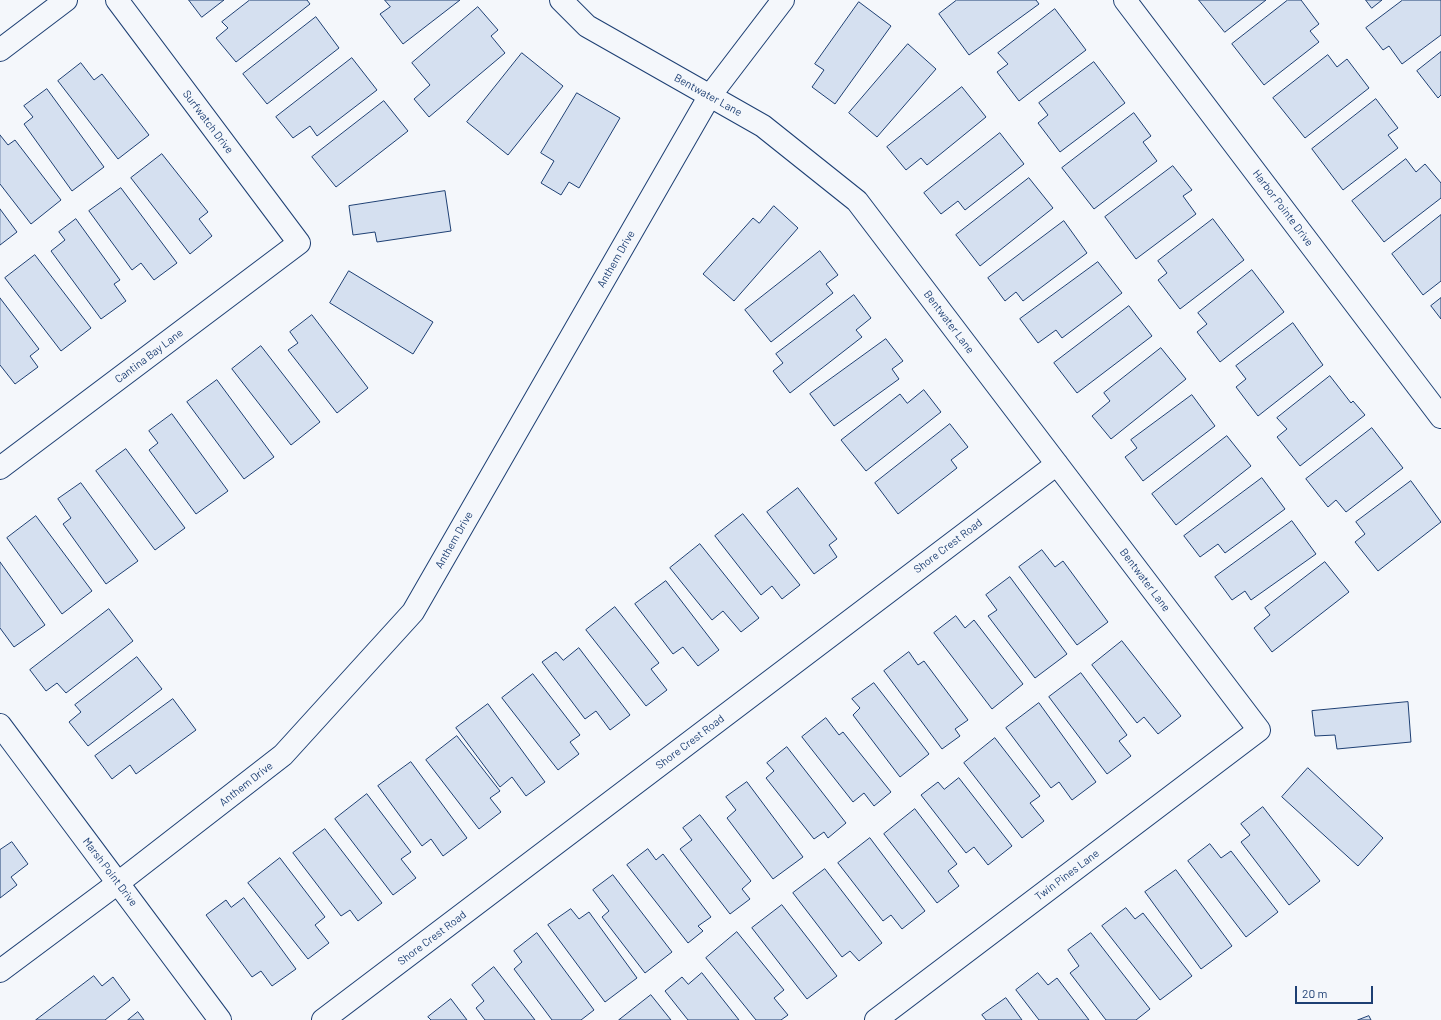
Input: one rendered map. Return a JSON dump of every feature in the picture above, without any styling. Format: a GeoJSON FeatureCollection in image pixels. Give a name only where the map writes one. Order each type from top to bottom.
{"type":"FeatureCollection","features":[{"type":"Feature","properties":{"kind":"street"},"geometry":{"type":"LineString","coordinates":[[0,50],[66,0]]}},
{"type":"Feature","properties":{"kind":"street","name":"Surfwatch Drive"},"geometry":{"type":"LineString","coordinates":[[117,0],[299,243]]}},
{"type":"Feature","properties":{"kind":"street","name":"Bentwater Lane"},"geometry":{"type":"LineString","coordinates":[[561,0],[587,26],[763,126],[857,201],[1259,730]]}},
{"type":"Feature","properties":{"kind":"street","name":"Anthem Drive"},"geometry":{"type":"LineString","coordinates":[[0,971],[118,883],[283,755],[413,612],[709,96],[783,0]]}},
{"type":"Feature","properties":{"kind":"street","name":"Harbor Pointe Drive"},"geometry":{"type":"LineString","coordinates":[[1125,0],[1441,417]]}},
{"type":"Feature","properties":{"kind":"street","name":"Cantina Bay Lane"},"geometry":{"type":"LineString","coordinates":[[0,468],[299,243]]}},
{"type":"Feature","properties":{"kind":"street","name":"Shore Crest Road"},"geometry":{"type":"LineString","coordinates":[[323,1020],[1057,464]]}},
{"type":"Feature","properties":{"kind":"street","name":"Marsh Point Drive"},"geometry":{"type":"LineString","coordinates":[[0,725],[220,1020]]}},
{"type":"Feature","properties":{"kind":"street","name":"Twin Pines Lane"},"geometry":{"type":"LineString","coordinates":[[876,1020],[1259,730]]}},
{"type":"Feature","properties":{"kind":"building"},"geometry":{"type":"Polygon","coordinates":[[[189,0],[224,0],[202,17],[189,0]]]}},
{"type":"Feature","properties":{"kind":"building"},"geometry":{"type":"Polygon","coordinates":[[[250,0],[307,0],[310,4],[236,62],[216,38],[228,28],[222,22],[250,0]]]}},
{"type":"Feature","properties":{"kind":"building"},"geometry":{"type":"Polygon","coordinates":[[[385,0],[460,0],[403,44],[380,14],[390,7],[385,0]]]}},
{"type":"Feature","properties":{"kind":"building"},"geometry":{"type":"Polygon","coordinates":[[[957,0],[1036,0],[1039,4],[969,55],[939,14],[957,0]]]}},
{"type":"Feature","properties":{"kind":"building"},"geometry":{"type":"Polygon","coordinates":[[[1199,0],[1266,0],[1225,32],[1199,0]]]}},
{"type":"Feature","properties":{"kind":"building"},"geometry":{"type":"Polygon","coordinates":[[[1288,0],[1301,0],[1319,24],[1310,31],[1319,42],[1264,85],[1232,44],[1288,0]]]}},
{"type":"Feature","properties":{"kind":"building"},"geometry":{"type":"Polygon","coordinates":[[[1366,0],[1382,0],[1372,8],[1366,0]]]}},
{"type":"Feature","properties":{"kind":"building"},"geometry":{"type":"Polygon","coordinates":[[[1403,0],[1441,0],[1441,35],[1402,64],[1389,46],[1383,50],[1366,28],[1403,0]]]}},
{"type":"Feature","properties":{"kind":"building"},"geometry":{"type":"Polygon","coordinates":[[[859,2],[891,26],[835,104],[812,87],[824,70],[815,64],[859,2]]]}},
{"type":"Feature","properties":{"kind":"building"},"geometry":{"type":"Polygon","coordinates":[[[478,7],[498,30],[491,36],[505,53],[429,117],[414,99],[430,85],[412,63],[478,7]]]}},
{"type":"Feature","properties":{"kind":"building"},"geometry":{"type":"Polygon","coordinates":[[[1055,9],[1086,50],[1019,101],[997,72],[1008,64],[998,53],[1055,9]]]}},
{"type":"Feature","properties":{"kind":"building"},"geometry":{"type":"Polygon","coordinates":[[[316,17],[339,48],[267,104],[243,74],[316,17]]]}},
{"type":"Feature","properties":{"kind":"building"},"geometry":{"type":"Polygon","coordinates":[[[908,44],[936,69],[877,137],[849,113],[908,44]]]}},
{"type":"Feature","properties":{"kind":"building"},"geometry":{"type":"Polygon","coordinates":[[[1441,52],[1441,95],[1438,98],[1417,71],[1441,52]]]}},
{"type":"Feature","properties":{"kind":"building"},"geometry":{"type":"Polygon","coordinates":[[[522,53],[563,86],[508,155],[467,122],[522,53]]]}},
{"type":"Feature","properties":{"kind":"building"},"geometry":{"type":"Polygon","coordinates":[[[1328,55],[1337,67],[1347,59],[1369,88],[1305,138],[1273,98],[1328,55]]]}},
{"type":"Feature","properties":{"kind":"building"},"geometry":{"type":"Polygon","coordinates":[[[352,58],[377,90],[317,136],[310,126],[293,138],[276,117],[352,58]]]}},
{"type":"Feature","properties":{"kind":"building"},"geometry":{"type":"Polygon","coordinates":[[[1094,62],[1125,103],[1060,152],[1038,123],[1048,115],[1039,103],[1094,62]]]}},
{"type":"Feature","properties":{"kind":"building"},"geometry":{"type":"Polygon","coordinates":[[[81,63],[94,80],[102,74],[149,135],[118,159],[58,81],[81,63]]]}},
{"type":"Feature","properties":{"kind":"building"},"geometry":{"type":"Polygon","coordinates":[[[962,87],[986,117],[927,165],[921,158],[906,170],[887,147],[962,87]]]}},
{"type":"Feature","properties":{"kind":"building"},"geometry":{"type":"Polygon","coordinates":[[[47,89],[104,167],[72,191],[24,124],[33,117],[24,106],[47,89]]]}},
{"type":"Feature","properties":{"kind":"building"},"geometry":{"type":"Polygon","coordinates":[[[577,93],[620,118],[579,188],[569,182],[561,195],[541,183],[554,161],[541,153],[577,93]]]}},
{"type":"Feature","properties":{"kind":"building"},"geometry":{"type":"Polygon","coordinates":[[[1376,99],[1398,128],[1388,135],[1398,148],[1343,190],[1312,149],[1376,99]]]}},
{"type":"Feature","properties":{"kind":"building"},"geometry":{"type":"Polygon","coordinates":[[[384,101],[408,131],[336,187],[312,157],[384,101]]]}},
{"type":"Feature","properties":{"kind":"building"},"geometry":{"type":"Polygon","coordinates":[[[1134,113],[1151,136],[1143,142],[1157,161],[1094,209],[1062,168],[1134,113]]]}},
{"type":"Feature","properties":{"kind":"building"},"geometry":{"type":"Polygon","coordinates":[[[1000,133],[1024,164],[965,210],[958,201],[941,214],[924,193],[1000,133]]]}},
{"type":"Feature","properties":{"kind":"building"},"geometry":{"type":"Polygon","coordinates":[[[0,135],[8,145],[15,140],[61,200],[31,224],[0,184],[0,135]]]}},
{"type":"Feature","properties":{"kind":"building"},"geometry":{"type":"Polygon","coordinates":[[[162,154],[208,212],[199,219],[212,236],[190,254],[131,178],[162,154]]]}},
{"type":"Feature","properties":{"kind":"building"},"geometry":{"type":"Polygon","coordinates":[[[1406,159],[1416,172],[1425,164],[1441,183],[1441,198],[1384,242],[1352,201],[1406,159]]]}},
{"type":"Feature","properties":{"kind":"building"},"geometry":{"type":"Polygon","coordinates":[[[1173,166],[1192,190],[1183,196],[1196,214],[1136,259],[1105,217],[1173,166]]]}},
{"type":"Feature","properties":{"kind":"building"},"geometry":{"type":"Polygon","coordinates":[[[1029,178],[1053,208],[980,266],[956,235],[1029,178]]]}},
{"type":"Feature","properties":{"kind":"building"},"geometry":{"type":"Polygon","coordinates":[[[121,188],[177,263],[154,280],[141,263],[132,270],[89,211],[121,188]]]}},
{"type":"Feature","properties":{"kind":"building"},"geometry":{"type":"Polygon","coordinates":[[[445,191],[451,231],[377,242],[375,232],[353,235],[349,206],[445,191]]]}},
{"type":"Feature","properties":{"kind":"building"},"geometry":{"type":"Polygon","coordinates":[[[774,206],[798,228],[734,301],[703,274],[753,218],[759,223],[774,206]]]}},
{"type":"Feature","properties":{"kind":"building"},"geometry":{"type":"Polygon","coordinates":[[[0,209],[17,232],[0,245],[0,209]]]}},
{"type":"Feature","properties":{"kind":"building"},"geometry":{"type":"Polygon","coordinates":[[[1441,215],[1441,281],[1423,295],[1392,254],[1441,215]]]}},
{"type":"Feature","properties":{"kind":"building"},"geometry":{"type":"Polygon","coordinates":[[[76,219],[120,280],[114,284],[126,301],[101,319],[51,251],[65,240],[59,232],[76,219]]]}},
{"type":"Feature","properties":{"kind":"building"},"geometry":{"type":"Polygon","coordinates":[[[1213,219],[1244,260],[1180,309],[1158,280],[1167,273],[1158,261],[1213,219]]]}},
{"type":"Feature","properties":{"kind":"building"},"geometry":{"type":"Polygon","coordinates":[[[1064,221],[1087,253],[1023,301],[1016,292],[1005,301],[988,278],[1064,221]]]}},
{"type":"Feature","properties":{"kind":"building"},"geometry":{"type":"Polygon","coordinates":[[[820,251],[838,275],[826,284],[833,293],[771,342],[745,310],[820,251]]]}},
{"type":"Feature","properties":{"kind":"building"},"geometry":{"type":"Polygon","coordinates":[[[35,255],[91,328],[61,351],[5,278],[35,255]]]}},
{"type":"Feature","properties":{"kind":"building"},"geometry":{"type":"Polygon","coordinates":[[[1098,262],[1122,293],[1062,338],[1056,330],[1038,343],[1020,319],[1098,262]]]}},
{"type":"Feature","properties":{"kind":"building"},"geometry":{"type":"Polygon","coordinates":[[[1252,270],[1284,312],[1220,362],[1197,332],[1207,324],[1198,313],[1252,270]]]}},
{"type":"Feature","properties":{"kind":"building"},"geometry":{"type":"Polygon","coordinates":[[[349,271],[433,322],[413,354],[330,303],[349,271]]]}},
{"type":"Feature","properties":{"kind":"building"},"geometry":{"type":"Polygon","coordinates":[[[854,295],[871,318],[856,330],[862,337],[790,393],[773,371],[783,363],[776,354],[854,295]]]}},
{"type":"Feature","properties":{"kind":"building"},"geometry":{"type":"Polygon","coordinates":[[[0,298],[39,349],[30,356],[38,367],[15,384],[0,365],[0,298]]]}},
{"type":"Feature","properties":{"kind":"building"},"geometry":{"type":"Polygon","coordinates":[[[1441,298],[1441,319],[1431,306],[1441,298]]]}},
{"type":"Feature","properties":{"kind":"building"},"geometry":{"type":"Polygon","coordinates":[[[1129,306],[1152,336],[1077,393],[1054,363],[1129,306]]]}},
{"type":"Feature","properties":{"kind":"building"},"geometry":{"type":"Polygon","coordinates":[[[312,315],[368,388],[337,413],[288,350],[298,343],[290,332],[312,315]]]}},
{"type":"Feature","properties":{"kind":"building"},"geometry":{"type":"Polygon","coordinates":[[[1293,323],[1323,365],[1258,416],[1236,387],[1246,379],[1236,366],[1293,323]]]}},
{"type":"Feature","properties":{"kind":"building"},"geometry":{"type":"Polygon","coordinates":[[[886,339],[903,361],[892,369],[899,379],[834,426],[810,394],[886,339]]]}},
{"type":"Feature","properties":{"kind":"building"},"geometry":{"type":"Polygon","coordinates":[[[261,346],[320,422],[291,445],[232,369],[261,346]]]}},
{"type":"Feature","properties":{"kind":"building"},"geometry":{"type":"Polygon","coordinates":[[[1161,348],[1186,379],[1111,439],[1092,416],[1110,401],[1104,393],[1161,348]]]}},
{"type":"Feature","properties":{"kind":"building"},"geometry":{"type":"Polygon","coordinates":[[[1330,376],[1351,403],[1353,401],[1365,415],[1300,466],[1277,437],[1287,429],[1277,418],[1330,376]]]}},
{"type":"Feature","properties":{"kind":"building"},"geometry":{"type":"Polygon","coordinates":[[[217,380],[274,457],[244,479],[187,402],[217,380]]]}},
{"type":"Feature","properties":{"kind":"building"},"geometry":{"type":"Polygon","coordinates":[[[924,390],[941,412],[866,471],[841,440],[900,394],[907,403],[924,390]]]}},
{"type":"Feature","properties":{"kind":"building"},"geometry":{"type":"Polygon","coordinates":[[[1192,395],[1215,426],[1143,481],[1125,457],[1137,448],[1131,440],[1192,395]]]}},
{"type":"Feature","properties":{"kind":"building"},"geometry":{"type":"Polygon","coordinates":[[[172,414],[228,491],[196,514],[149,450],[158,443],[149,431],[172,414]]]}},
{"type":"Feature","properties":{"kind":"building"},"geometry":{"type":"Polygon","coordinates":[[[950,424],[968,447],[951,460],[957,468],[898,514],[875,483],[950,424]]]}},
{"type":"Feature","properties":{"kind":"building"},"geometry":{"type":"Polygon","coordinates":[[[1372,428],[1403,468],[1346,512],[1336,500],[1328,507],[1306,479],[1372,428]]]}},
{"type":"Feature","properties":{"kind":"building"},"geometry":{"type":"Polygon","coordinates":[[[1227,436],[1251,466],[1176,525],[1152,494],[1227,436]]]}},
{"type":"Feature","properties":{"kind":"building"},"geometry":{"type":"Polygon","coordinates":[[[126,449],[185,528],[155,550],[96,471],[126,449]]]}},
{"type":"Feature","properties":{"kind":"building"},"geometry":{"type":"Polygon","coordinates":[[[1262,478],[1285,509],[1225,553],[1218,544],[1200,557],[1184,536],[1262,478]]]}},
{"type":"Feature","properties":{"kind":"building"},"geometry":{"type":"Polygon","coordinates":[[[1411,481],[1441,522],[1378,571],[1355,542],[1365,534],[1356,522],[1411,481]]]}},
{"type":"Feature","properties":{"kind":"building"},"geometry":{"type":"Polygon","coordinates":[[[81,483],[138,561],[106,584],[63,524],[71,518],[58,499],[81,483]]]}},
{"type":"Feature","properties":{"kind":"building"},"geometry":{"type":"Polygon","coordinates":[[[798,488],[837,539],[829,545],[837,557],[814,574],[767,512],[798,488]]]}},
{"type":"Feature","properties":{"kind":"building"},"geometry":{"type":"Polygon","coordinates":[[[743,514],[800,585],[782,599],[772,586],[761,595],[715,536],[743,514]]]}},
{"type":"Feature","properties":{"kind":"building"},"geometry":{"type":"Polygon","coordinates":[[[36,516],[92,591],[62,614],[7,538],[36,516]]]}},
{"type":"Feature","properties":{"kind":"building"},"geometry":{"type":"Polygon","coordinates":[[[1292,521],[1316,554],[1251,600],[1245,591],[1232,600],[1215,577],[1292,521]]]}},
{"type":"Feature","properties":{"kind":"building"},"geometry":{"type":"Polygon","coordinates":[[[700,544],[759,618],[741,632],[723,611],[712,620],[670,568],[700,544]]]}},
{"type":"Feature","properties":{"kind":"building"},"geometry":{"type":"Polygon","coordinates":[[[1042,550],[1055,567],[1063,561],[1108,622],[1077,645],[1019,567],[1042,550]]]}},
{"type":"Feature","properties":{"kind":"building"},"geometry":{"type":"Polygon","coordinates":[[[0,562],[45,625],[14,647],[0,628],[0,562]]]}},
{"type":"Feature","properties":{"kind":"building"},"geometry":{"type":"Polygon","coordinates":[[[1325,562],[1349,592],[1272,652],[1254,628],[1270,615],[1265,608],[1325,562]]]}},
{"type":"Feature","properties":{"kind":"building"},"geometry":{"type":"Polygon","coordinates":[[[1010,577],[1067,654],[1035,678],[988,616],[997,610],[986,595],[1010,577]]]}},
{"type":"Feature","properties":{"kind":"building"},"geometry":{"type":"Polygon","coordinates":[[[666,581],[719,650],[698,666],[683,647],[673,654],[635,604],[666,581]]]}},
{"type":"Feature","properties":{"kind":"building"},"geometry":{"type":"Polygon","coordinates":[[[615,607],[659,663],[651,669],[667,690],[646,706],[586,630],[615,607]]]}},
{"type":"Feature","properties":{"kind":"building"},"geometry":{"type":"Polygon","coordinates":[[[109,609],[133,641],[66,693],[57,683],[46,691],[30,670],[109,609]]]}},
{"type":"Feature","properties":{"kind":"building"},"geometry":{"type":"Polygon","coordinates":[[[956,616],[965,628],[974,620],[1023,684],[992,709],[934,633],[956,616]]]}},
{"type":"Feature","properties":{"kind":"building"},"geometry":{"type":"Polygon","coordinates":[[[1122,641],[1181,716],[1158,734],[1144,717],[1137,723],[1092,665],[1122,641]]]}},
{"type":"Feature","properties":{"kind":"building"},"geometry":{"type":"Polygon","coordinates":[[[579,648],[630,715],[610,730],[596,711],[585,719],[542,662],[556,652],[563,660],[579,648]]]}},
{"type":"Feature","properties":{"kind":"building"},"geometry":{"type":"Polygon","coordinates":[[[909,652],[918,665],[924,661],[968,720],[955,729],[960,736],[942,749],[884,671],[909,652]]]}},
{"type":"Feature","properties":{"kind":"building"},"geometry":{"type":"Polygon","coordinates":[[[137,657],[162,689],[88,746],[69,722],[81,712],[75,705],[137,657]]]}},
{"type":"Feature","properties":{"kind":"building"},"geometry":{"type":"Polygon","coordinates":[[[1081,673],[1127,735],[1119,741],[1131,756],[1107,774],[1049,697],[1081,673]]]}},
{"type":"Feature","properties":{"kind":"building"},"geometry":{"type":"Polygon","coordinates":[[[533,674],[580,735],[570,742],[579,754],[558,770],[502,698],[533,674]]]}},
{"type":"Feature","properties":{"kind":"building"},"geometry":{"type":"Polygon","coordinates":[[[874,683],[929,754],[900,777],[853,715],[860,708],[852,699],[874,683]]]}},
{"type":"Feature","properties":{"kind":"building"},"geometry":{"type":"Polygon","coordinates":[[[173,699],[196,730],[136,774],[130,765],[112,779],[95,756],[173,699]]]}},
{"type":"Feature","properties":{"kind":"building"},"geometry":{"type":"Polygon","coordinates":[[[1408,702],[1411,742],[1337,749],[1335,735],[1315,736],[1312,711],[1408,702]]]}},
{"type":"Feature","properties":{"kind":"building"},"geometry":{"type":"Polygon","coordinates":[[[1039,703],[1096,782],[1072,800],[1059,782],[1051,788],[1006,728],[1039,703]]]}},
{"type":"Feature","properties":{"kind":"building"},"geometry":{"type":"Polygon","coordinates":[[[488,704],[545,782],[526,796],[512,777],[500,787],[456,728],[488,704]]]}},
{"type":"Feature","properties":{"kind":"building"},"geometry":{"type":"Polygon","coordinates":[[[826,718],[839,735],[843,732],[891,792],[874,806],[864,793],[853,802],[802,737],[826,718]]]}},
{"type":"Feature","properties":{"kind":"building"},"geometry":{"type":"Polygon","coordinates":[[[457,736],[500,791],[490,798],[501,812],[479,829],[426,760],[457,736]]]}},
{"type":"Feature","properties":{"kind":"building"},"geometry":{"type":"Polygon","coordinates":[[[995,738],[1040,796],[1030,803],[1044,821],[1022,838],[964,763],[995,738]]]}},
{"type":"Feature","properties":{"kind":"building"},"geometry":{"type":"Polygon","coordinates":[[[787,747],[846,823],[828,838],[824,832],[814,839],[766,778],[774,771],[767,763],[787,747]]]}},
{"type":"Feature","properties":{"kind":"building"},"geometry":{"type":"Polygon","coordinates":[[[411,762],[467,838],[443,856],[431,839],[422,846],[378,786],[411,762]]]}},
{"type":"Feature","properties":{"kind":"building"},"geometry":{"type":"Polygon","coordinates":[[[1308,768],[1383,838],[1358,866],[1282,797],[1308,768]]]}},
{"type":"Feature","properties":{"kind":"building"},"geometry":{"type":"Polygon","coordinates":[[[959,778],[1012,846],[988,865],[974,847],[966,853],[921,795],[938,782],[944,789],[959,778]]]}},
{"type":"Feature","properties":{"kind":"building"},"geometry":{"type":"Polygon","coordinates":[[[747,782],[803,857],[773,879],[727,818],[736,810],[726,797],[747,782]]]}},
{"type":"Feature","properties":{"kind":"building"},"geometry":{"type":"Polygon","coordinates":[[[367,794],[411,852],[401,859],[416,878],[393,895],[335,819],[367,794]]]}},
{"type":"Feature","properties":{"kind":"building"},"geometry":{"type":"Polygon","coordinates":[[[1263,807],[1320,881],[1289,905],[1241,842],[1250,835],[1241,824],[1263,807]]]}},
{"type":"Feature","properties":{"kind":"building"},"geometry":{"type":"Polygon","coordinates":[[[915,809],[957,864],[948,871],[959,886],[937,903],[884,834],[915,809]]]}},
{"type":"Feature","properties":{"kind":"building"},"geometry":{"type":"Polygon","coordinates":[[[700,815],[751,881],[742,889],[750,899],[730,914],[680,849],[692,840],[683,828],[700,815]]]}},
{"type":"Feature","properties":{"kind":"building"},"geometry":{"type":"Polygon","coordinates":[[[325,829],[382,903],[358,921],[350,910],[341,916],[293,853],[325,829]]]}},
{"type":"Feature","properties":{"kind":"building"},"geometry":{"type":"Polygon","coordinates":[[[870,838],[925,911],[902,929],[891,915],[883,921],[838,863],[870,838]]]}},
{"type":"Feature","properties":{"kind":"building"},"geometry":{"type":"Polygon","coordinates":[[[12,842],[28,864],[11,877],[17,885],[0,898],[0,850],[12,842]]]}},
{"type":"Feature","properties":{"kind":"building"},"geometry":{"type":"Polygon","coordinates":[[[1210,844],[1221,858],[1231,851],[1278,912],[1246,937],[1188,861],[1210,844]]]}},
{"type":"Feature","properties":{"kind":"building"},"geometry":{"type":"Polygon","coordinates":[[[648,849],[656,860],[663,854],[711,917],[698,926],[703,931],[688,943],[627,865],[648,849]]]}},
{"type":"Feature","properties":{"kind":"building"},"geometry":{"type":"Polygon","coordinates":[[[280,858],[325,917],[315,925],[329,943],[308,959],[248,883],[280,858]]]}},
{"type":"Feature","properties":{"kind":"building"},"geometry":{"type":"Polygon","coordinates":[[[825,869],[882,943],[859,961],[850,951],[842,957],[793,893],[825,869]]]}},
{"type":"Feature","properties":{"kind":"building"},"geometry":{"type":"Polygon","coordinates":[[[1176,870],[1232,946],[1201,969],[1145,892],[1176,870]]]}},
{"type":"Feature","properties":{"kind":"building"},"geometry":{"type":"Polygon","coordinates":[[[613,875],[672,952],[645,973],[602,917],[609,911],[593,890],[613,875]]]}},
{"type":"Feature","properties":{"kind":"building"},"geometry":{"type":"Polygon","coordinates":[[[244,898],[296,969],[272,986],[261,971],[252,977],[206,915],[226,900],[231,907],[244,898]]]}},
{"type":"Feature","properties":{"kind":"building"},"geometry":{"type":"Polygon","coordinates":[[[782,905],[837,976],[807,999],[752,928],[782,905]]]}},
{"type":"Feature","properties":{"kind":"building"},"geometry":{"type":"Polygon","coordinates":[[[1126,908],[1135,919],[1143,913],[1192,976],[1160,1000],[1102,926],[1126,908]]]}},
{"type":"Feature","properties":{"kind":"building"},"geometry":{"type":"Polygon","coordinates":[[[571,909],[579,919],[589,912],[637,978],[605,1002],[548,925],[571,909]]]}},
{"type":"Feature","properties":{"kind":"building"},"geometry":{"type":"Polygon","coordinates":[[[737,932],[784,990],[774,998],[788,1015],[781,1020],[756,1020],[706,958],[737,932]]]}},
{"type":"Feature","properties":{"kind":"building"},"geometry":{"type":"Polygon","coordinates":[[[537,933],[594,1010],[581,1020],[552,1020],[514,969],[522,962],[514,951],[537,933]]]}},
{"type":"Feature","properties":{"kind":"building"},"geometry":{"type":"Polygon","coordinates":[[[1091,933],[1150,1009],[1136,1020],[1106,1020],[1070,973],[1079,966],[1068,950],[1091,933]]]}},
{"type":"Feature","properties":{"kind":"building"},"geometry":{"type":"Polygon","coordinates":[[[494,967],[535,1020],[485,1020],[476,1008],[484,1001],[472,985],[494,967]]]}},
{"type":"Feature","properties":{"kind":"building"},"geometry":{"type":"Polygon","coordinates":[[[702,973],[739,1020],[688,1020],[665,991],[682,977],[688,984],[702,973]]]}},
{"type":"Feature","properties":{"kind":"building"},"geometry":{"type":"Polygon","coordinates":[[[1038,973],[1048,985],[1057,978],[1089,1020],[1039,1020],[1016,990],[1038,973]]]}},
{"type":"Feature","properties":{"kind":"building"},"geometry":{"type":"Polygon","coordinates":[[[94,976],[102,986],[113,977],[130,1000],[105,1020],[36,1020],[94,976]]]}},
{"type":"Feature","properties":{"kind":"building"},"geometry":{"type":"Polygon","coordinates":[[[651,995],[671,1020],[619,1020],[651,995]]]}},
{"type":"Feature","properties":{"kind":"building"},"geometry":{"type":"Polygon","coordinates":[[[1006,998],[1022,1020],[986,1020],[982,1015],[1006,998]]]}},
{"type":"Feature","properties":{"kind":"building"},"geometry":{"type":"Polygon","coordinates":[[[451,999],[467,1020],[431,1020],[428,1017],[451,999]]]}},
{"type":"Feature","properties":{"kind":"building"},"geometry":{"type":"Polygon","coordinates":[[[138,1012],[144,1020],[128,1020],[138,1012]]]}},
{"type":"Feature","properties":{"kind":"building"},"geometry":{"type":"Polygon","coordinates":[[[1369,1016],[1371,1020],[1358,1020],[1369,1016]]]}}]}
